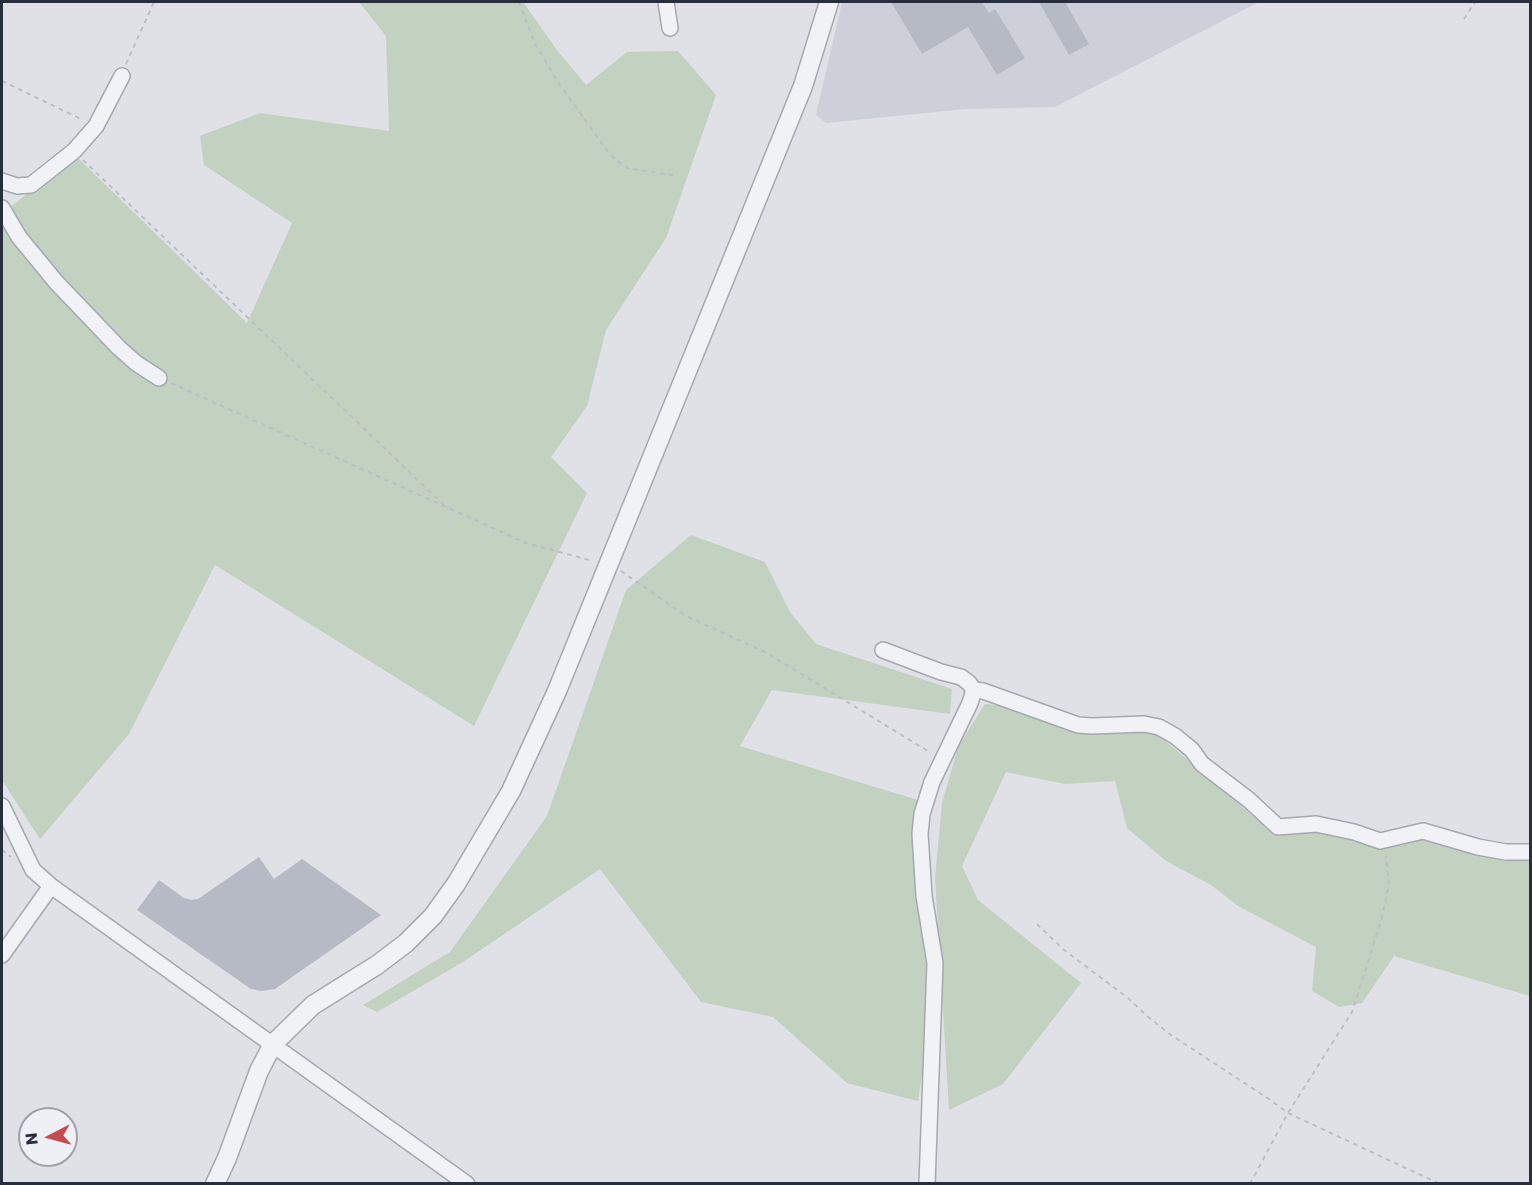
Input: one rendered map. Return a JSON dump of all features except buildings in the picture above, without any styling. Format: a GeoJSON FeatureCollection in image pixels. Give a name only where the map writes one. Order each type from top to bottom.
{"type":"FeatureCollection","features":[{"type":"Feature","properties":{"kind":"street"},"geometry":{"type":"LineString","coordinates":[[666,2],[670,28]]}},
{"type":"Feature","properties":{"kind":"street"},"geometry":{"type":"LineString","coordinates":[[214,1184],[227,1158],[259,1071],[273,1044],[313,1005],[377,965],[406,943],[433,916],[456,884],[511,791],[557,691],[609,567],[803,86],[829,2]]}},
{"type":"Feature","properties":{"kind":"street"},"geometry":{"type":"LineString","coordinates":[[2,181],[16,186],[31,185],[74,151],[96,126],[122,76]]}},
{"type":"Feature","properties":{"kind":"street"},"geometry":{"type":"LineString","coordinates":[[2,208],[19,237],[56,282],[119,348],[159,378]]}},
{"type":"Feature","properties":{"kind":"street"},"geometry":{"type":"LineString","coordinates":[[883,650],[961,677],[974,690],[983,691],[1078,725],[1144,723],[1159,727],[1192,750],[1202,764],[1249,800],[1278,827],[1316,824],[1354,832],[1380,841],[1423,831],[1478,847],[1506,852],[1530,852]]}},
{"type":"Feature","properties":{"kind":"street"},"geometry":{"type":"LineString","coordinates":[[927,1184],[935,963],[924,896],[920,834],[927,797],[974,690]]}},
{"type":"Feature","properties":{"kind":"street"},"geometry":{"type":"LineString","coordinates":[[2,806],[33,870],[51,885],[468,1184]]}},
{"type":"Feature","properties":{"kind":"street"},"geometry":{"type":"LineString","coordinates":[[2,955],[51,885]]}},
{"type":"Feature","properties":{"kind":"path"},"geometry":{"type":"LineString","coordinates":[[122,76],[154,2]]}},
{"type":"Feature","properties":{"kind":"path"},"geometry":{"type":"LineString","coordinates":[[519,2],[534,42],[551,71],[611,156],[627,168],[678,176]]}},
{"type":"Feature","properties":{"kind":"path"},"geometry":{"type":"LineString","coordinates":[[1464,19],[1475,2]]}},
{"type":"Feature","properties":{"kind":"path"},"geometry":{"type":"LineString","coordinates":[[2,81],[96,126]]}},
{"type":"Feature","properties":{"kind":"path"},"geometry":{"type":"LineString","coordinates":[[74,151],[450,511]]}},
{"type":"Feature","properties":{"kind":"path"},"geometry":{"type":"LineString","coordinates":[[159,378],[450,511],[526,543],[589,559],[626,573],[686,616],[767,653],[944,761]]}},
{"type":"Feature","properties":{"kind":"path"},"geometry":{"type":"LineString","coordinates":[[1250,1184],[1288,1113],[1352,1012],[1381,921],[1389,885],[1386,852],[1399,837]]}},
{"type":"Feature","properties":{"kind":"path"},"geometry":{"type":"LineString","coordinates":[[1037,924],[1064,950],[1128,998],[1155,1023],[1288,1113],[1440,1184]]}},
{"type":"Feature","properties":{"kind":"shaded area"},"geometry":{"type":"Polygon","coordinates":[[[842,2],[1259,2],[1055,107],[966,109],[826,123],[816,115],[842,2]]]}},
{"type":"Feature","properties":{"kind":"green space"},"geometry":{"type":"Polygon","coordinates":[[[359,2],[523,2],[557,50],[586,85],[627,52],[678,51],[716,95],[666,238],[606,330],[587,406],[551,457],[587,493],[474,726],[215,565],[129,734],[40,839],[2,780],[2,217],[9,208],[76,156],[247,323],[292,223],[204,165],[200,136],[260,113],[389,131],[386,36],[359,2]]]}},
{"type":"Feature","properties":{"kind":"green space"},"geometry":{"type":"Polygon","coordinates":[[[691,535],[765,562],[790,612],[816,644],[952,689],[950,714],[772,690],[740,746],[918,800],[914,845],[929,969],[924,1061],[918,1101],[847,1083],[773,1017],[701,1002],[600,869],[463,962],[377,1012],[363,1005],[450,952],[547,816],[626,590],[691,535]]]}},
{"type":"Feature","properties":{"kind":"green space"},"geometry":{"type":"Polygon","coordinates":[[[985,704],[1015,707],[1135,729],[1161,737],[1273,833],[1317,831],[1378,846],[1422,838],[1504,861],[1530,859],[1530,996],[1394,956],[1362,1003],[1339,1007],[1312,991],[1316,947],[1238,906],[1211,885],[1166,861],[1127,828],[1115,781],[1065,784],[1006,772],[962,866],[978,900],[1081,983],[1003,1084],[949,1110],[935,878],[942,803],[958,747],[985,704]]]}}]}
